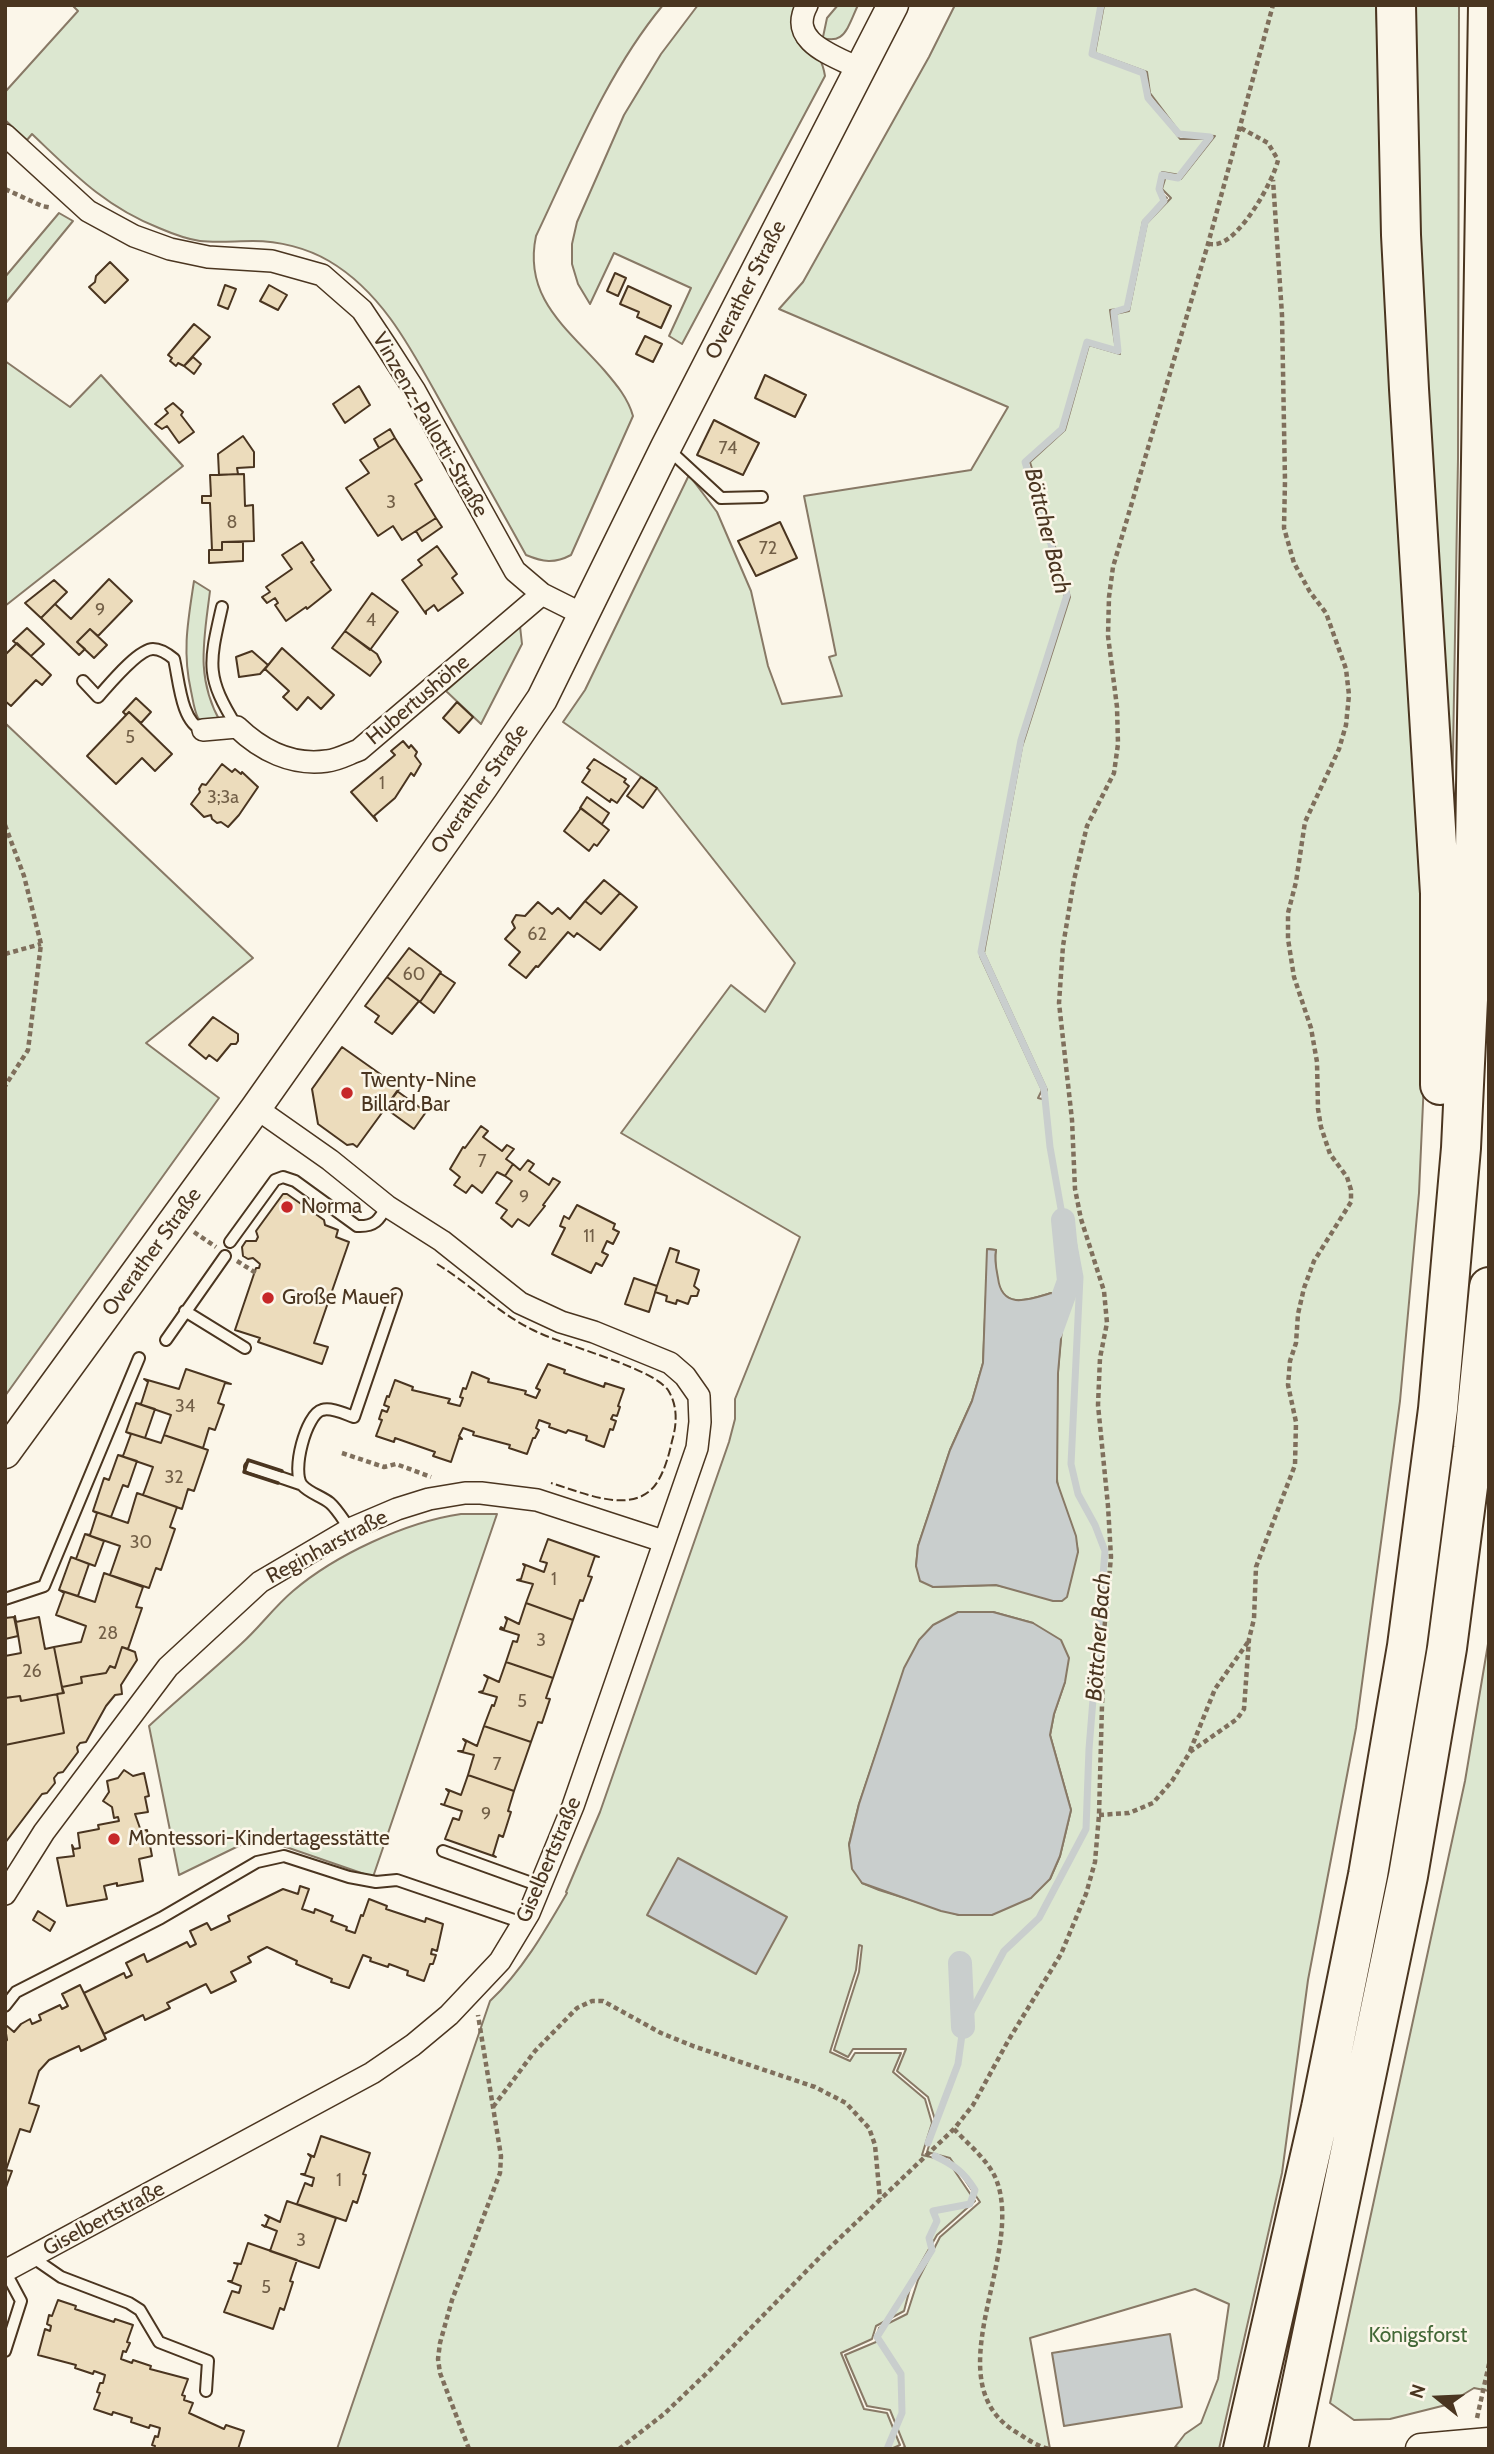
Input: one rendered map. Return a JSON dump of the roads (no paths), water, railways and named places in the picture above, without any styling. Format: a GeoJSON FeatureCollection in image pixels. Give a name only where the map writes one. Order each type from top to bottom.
{"type":"FeatureCollection","features":[{"type":"Feature","properties":{"kind":"highway"},"geometry":{"type":"LineString","coordinates":[[1396,5],[1401,235],[1440,893],[1438,1409]]}},
{"type":"Feature","properties":{"kind":"highway"},"geometry":{"type":"LineString","coordinates":[[1244,2446],[1321,2108],[1368,1875],[1407,1646],[1438,1409],[1462,1135],[1474,879],[1488,5]]}},
{"type":"Feature","properties":{"kind":"highway"},"geometry":{"type":"LineString","coordinates":[[1289,2443],[1382,2005],[1415,1835],[1452,1608],[1474,1448],[1489,1287]]}},
{"type":"Feature","properties":{"kind":"main road","name":"Overather Straße"},"geometry":{"type":"LineString","coordinates":[[5,1453],[256,1108],[542,699],[666,447],[893,5]]}},
{"type":"Feature","properties":{"kind":"main road"},"geometry":{"type":"LineString","coordinates":[[1421,2449],[1480,2443]]}},
{"type":"Feature","properties":{"kind":"street"},"geometry":{"type":"LineString","coordinates":[[807,5],[801,23],[803,33],[809,41],[860,69]]}},
{"type":"Feature","properties":{"kind":"street","name":"Vinzenz-Pallotti-Straße"},"geometry":{"type":"LineString","coordinates":[[5,135],[88,211],[134,236],[170,249],[208,257],[272,261],[322,275],[362,310],[415,391],[515,571],[542,594],[584,615]]}},
{"type":"Feature","properties":{"kind":"street","name":"Hubertushöhe"},"geometry":{"type":"LineString","coordinates":[[237,727],[254,743],[304,763],[329,761],[359,750],[542,594]]}},
{"type":"Feature","properties":{"kind":"street"},"geometry":{"type":"LineString","coordinates":[[203,730],[237,727]]}},
{"type":"Feature","properties":{"kind":"street"},"geometry":{"type":"LineString","coordinates":[[256,1108],[330,1160],[387,1206]]}},
{"type":"Feature","properties":{"kind":"street","name":"Giselbertstraße"},"geometry":{"type":"LineString","coordinates":[[5,2271],[372,2073],[440,2023],[500,1961],[523,1923],[573,1806],[663,1541],[684,1490],[696,1448],[700,1422],[699,1396],[685,1376],[670,1363],[594,1332],[561,1322],[520,1303],[442,1241],[387,1206]]}},
{"type":"Feature","properties":{"kind":"street","name":"Reginharstraße"},"geometry":{"type":"LineString","coordinates":[[5,1894],[51,1821],[168,1667],[261,1582],[350,1529],[429,1499],[481,1493],[537,1500],[663,1541]]}},
{"type":"Feature","properties":{"kind":"lane"},"geometry":{"type":"LineString","coordinates":[[666,447],[721,498],[762,497]]}},
{"type":"Feature","properties":{"kind":"lane"},"geometry":{"type":"LineString","coordinates":[[222,607],[212,652],[212,673],[218,696],[237,727]]}},
{"type":"Feature","properties":{"kind":"lane"},"geometry":{"type":"LineString","coordinates":[[83,681],[97,697],[136,658],[147,651],[152,649],[167,653],[174,659],[187,718],[194,727],[203,730]]}},
{"type":"Feature","properties":{"kind":"lane"},"geometry":{"type":"LineString","coordinates":[[230,1242],[275,1180],[283,1177],[295,1181],[357,1226],[369,1227],[378,1221],[387,1206]]}},
{"type":"Feature","properties":{"kind":"lane"},"geometry":{"type":"LineString","coordinates":[[166,1340],[225,1256]]}},
{"type":"Feature","properties":{"kind":"lane"},"geometry":{"type":"LineString","coordinates":[[300,1484],[297,1473],[298,1458],[307,1429],[317,1412],[324,1409],[354,1417],[396,1294]]}},
{"type":"Feature","properties":{"kind":"lane"},"geometry":{"type":"LineString","coordinates":[[185,1311],[245,1348]]}},
{"type":"Feature","properties":{"kind":"lane"},"geometry":{"type":"LineString","coordinates":[[5,1600],[44,1586],[139,1358]]}},
{"type":"Feature","properties":{"kind":"lane"},"geometry":{"type":"LineString","coordinates":[[250,1467],[300,1484],[331,1503],[350,1529]]}},
{"type":"Feature","properties":{"kind":"lane"},"geometry":{"type":"LineString","coordinates":[[443,1852],[540,1886]]}},
{"type":"Feature","properties":{"kind":"lane"},"geometry":{"type":"LineString","coordinates":[[5,2006],[16,1992],[161,1918],[257,1862],[284,1856],[349,1877],[376,1882],[397,1880],[523,1923]]}},
{"type":"Feature","properties":{"kind":"lane"},"geometry":{"type":"LineString","coordinates":[[32,2257],[61,2277],[129,2303],[140,2310],[159,2342],[208,2361],[206,2390]]}},
{"type":"Feature","properties":{"kind":"lane"},"geometry":{"type":"LineString","coordinates":[[5,2271],[22,2301],[5,2351]]}},
{"type":"Feature","properties":{"kind":"waterway","name":"Böttcher Bach"},"geometry":{"type":"LineString","coordinates":[[928,2143],[958,2064],[963,2027],[1004,1951],[1039,1918],[1086,1829],[1089,1749],[1105,1551],[1078,1494],[1071,1464],[1080,1277],[1074,1245],[1063,1220],[1050,1147],[1044,1089],[981,952],[1021,740],[1067,595],[1025,462],[1062,429],[1087,342],[1118,351],[1114,312],[1127,308],[1145,222],[1164,201],[1159,189],[1162,175],[1178,178],[1210,137],[1179,134],[1148,98],[1143,73],[1092,54],[1101,5]]}},
{"type":"Feature","properties":{"kind":"waterway","name":"Böttcher Bach"},"geometry":{"type":"LineString","coordinates":[[1051,1331],[1069,1281],[1063,1220]]}},
{"type":"Feature","properties":{"kind":"waterway","name":"Böttcher Bach"},"geometry":{"type":"LineString","coordinates":[[960,1963],[963,2027]]}},
{"type":"Feature","properties":{"kind":"waterway","name":"Böttcher Bach"},"geometry":{"type":"LineString","coordinates":[[887,2449],[902,2413],[901,2374],[877,2337],[932,2250],[929,2238],[937,2221],[933,2211],[970,2204],[975,2190],[958,2170],[935,2156]]}},
{"type":"Feature","properties":{"kind":"place","name":"Twenty-Nine Billard Bar"},"geometry":{"type":"Point","coordinates":[347,1093]}},
{"type":"Feature","properties":{"kind":"place","name":"Norma"},"geometry":{"type":"Point","coordinates":[287,1207]}},
{"type":"Feature","properties":{"kind":"place","name":"Große Mauer"},"geometry":{"type":"Point","coordinates":[268,1298]}},
{"type":"Feature","properties":{"kind":"place","name":"Montessori-Kindertagesstätte"},"geometry":{"type":"Point","coordinates":[114,1839]}},
{"type":"Feature","properties":{"kind":"park label","name":"Königsforst"},"geometry":{"type":"Point","coordinates":[1418,2336]}}]}
